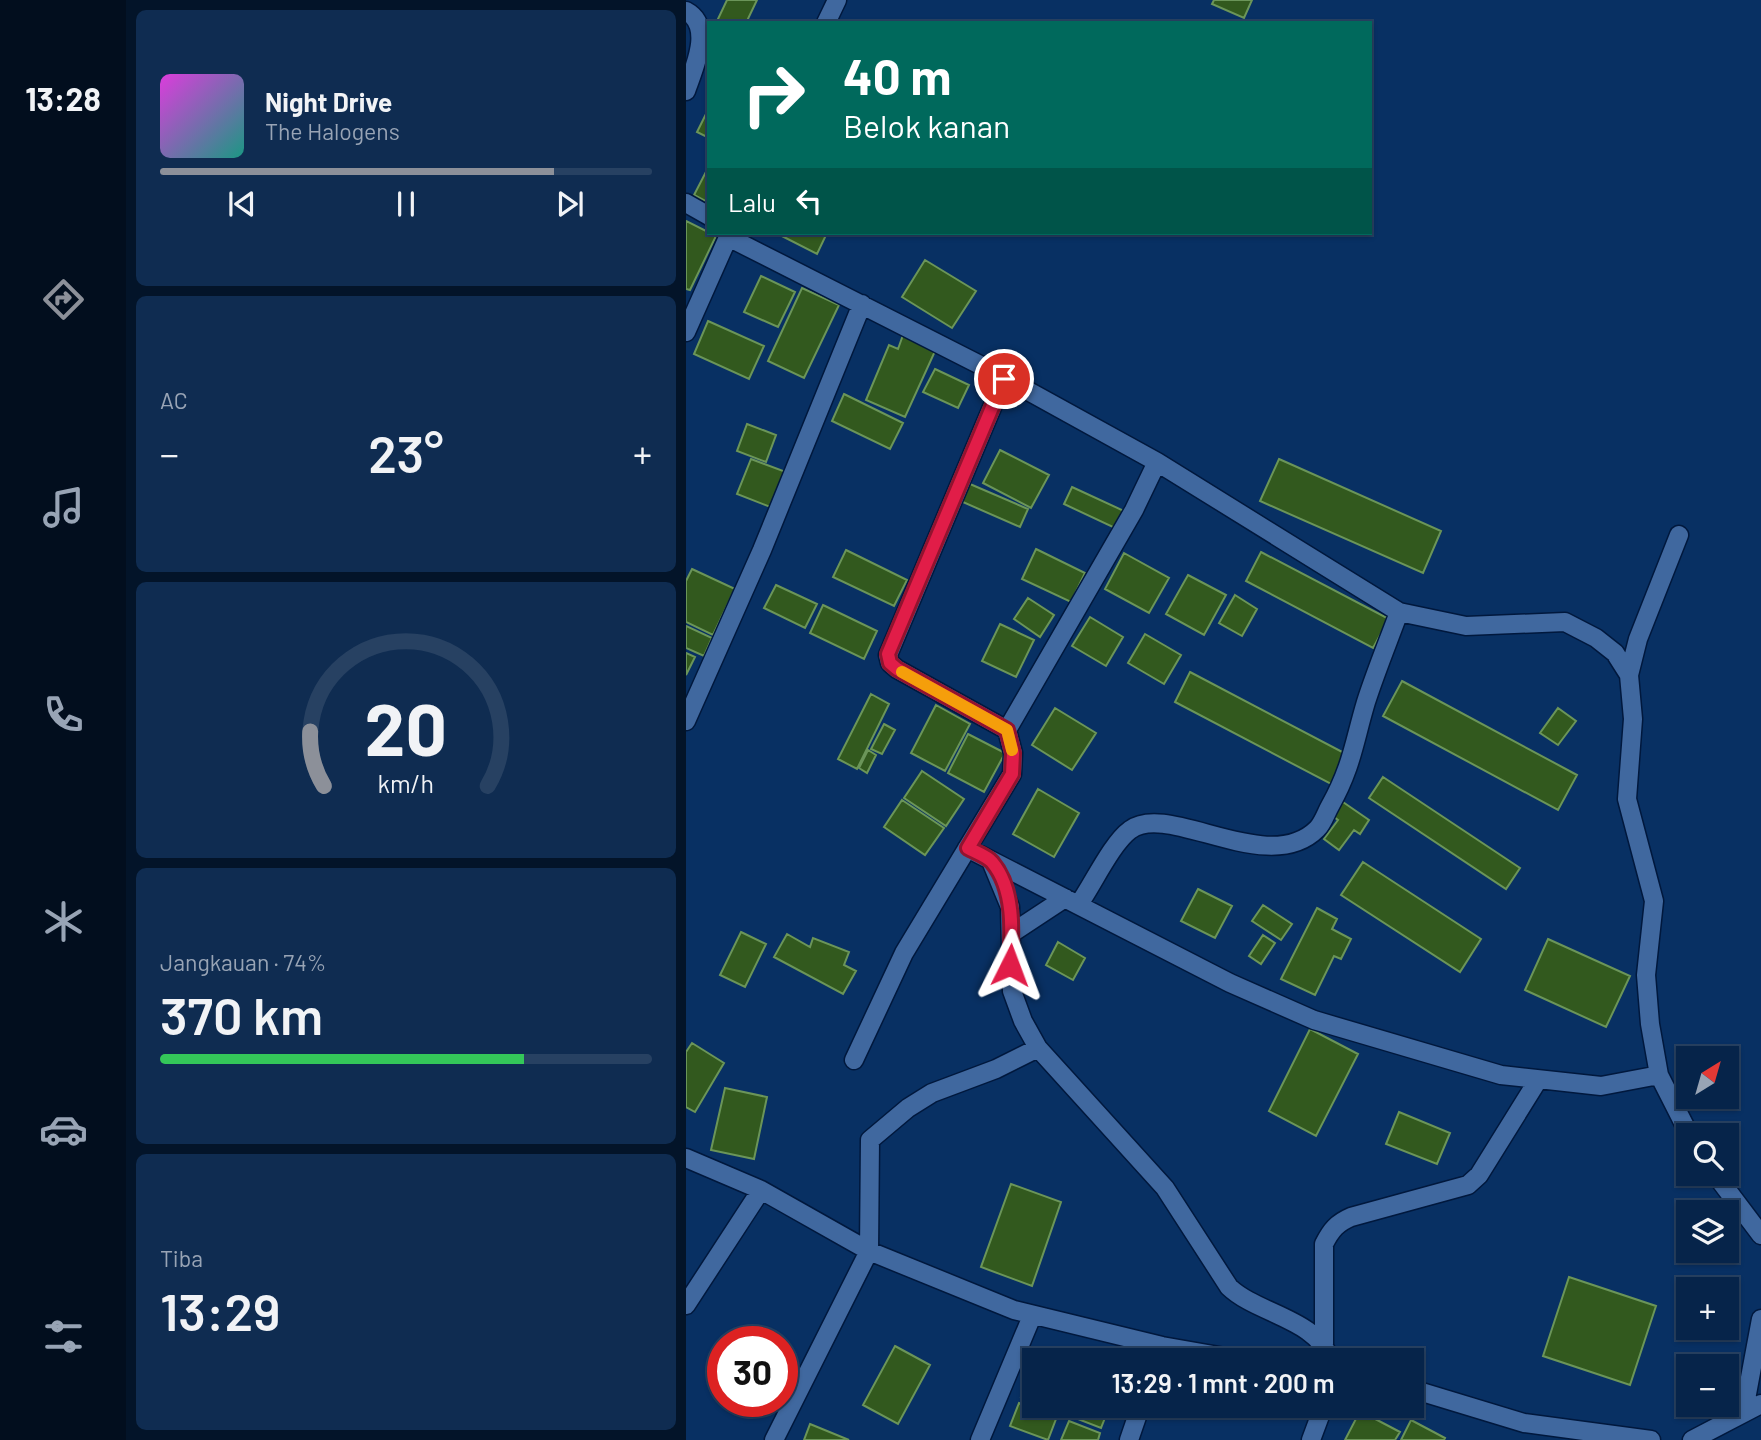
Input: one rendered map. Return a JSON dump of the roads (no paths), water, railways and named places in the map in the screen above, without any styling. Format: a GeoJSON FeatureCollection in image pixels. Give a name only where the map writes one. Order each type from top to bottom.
{"type":"FeatureCollection","features":[{"type":"Feature","properties":{"kind":"street"},"geometry":{"type":"LineString","coordinates":[[827,21],[837,0]]}},
{"type":"Feature","properties":{"kind":"street"},"geometry":{"type":"LineString","coordinates":[[686,11],[693,15],[701,28],[697,57],[686,91]]}},
{"type":"Feature","properties":{"kind":"street"},"geometry":{"type":"LineString","coordinates":[[686,203],[707,215]]}},
{"type":"Feature","properties":{"kind":"street"},"geometry":{"type":"LineString","coordinates":[[686,332],[729,235],[1157,462],[1399,612],[1466,626],[1565,622],[1596,638],[1615,653],[1629,675]]}},
{"type":"Feature","properties":{"kind":"street"},"geometry":{"type":"LineString","coordinates":[[686,721],[762,550],[862,304]]}},
{"type":"Feature","properties":{"kind":"street"},"geometry":{"type":"LineString","coordinates":[[1004,379],[888,654],[890,663],[897,669],[1007,730]]}},
{"type":"Feature","properties":{"kind":"street"},"geometry":{"type":"LineString","coordinates":[[854,1060],[904,953],[1012,774],[1013,753],[1007,730],[1134,510],[1157,462]]}},
{"type":"Feature","properties":{"kind":"street"},"geometry":{"type":"LineString","coordinates":[[1679,535],[1638,639],[1629,675],[1633,719],[1627,799],[1654,901],[1646,975],[1659,1075],[1683,1123]]}},
{"type":"Feature","properties":{"kind":"street"},"geometry":{"type":"LineString","coordinates":[[1012,933],[1072,901],[1128,831],[1143,822],[1158,821],[1233,842],[1262,844],[1296,843],[1320,827],[1353,760],[1371,685],[1399,612]]}},
{"type":"Feature","properties":{"kind":"street"},"geometry":{"type":"LineString","coordinates":[[968,848],[1230,984],[1314,1020],[1500,1075],[1601,1086],[1659,1075]]}},
{"type":"Feature","properties":{"kind":"street"},"geometry":{"type":"LineString","coordinates":[[991,861],[1007,895],[1012,933],[1012,991],[1023,1021],[1038,1048],[1165,1188],[1229,1287],[1239,1296],[1299,1327],[1323,1348]]}},
{"type":"Feature","properties":{"kind":"street"},"geometry":{"type":"LineString","coordinates":[[774,1440],[869,1251],[870,1140],[908,1108],[932,1093],[996,1069],[1038,1048]]}},
{"type":"Feature","properties":{"kind":"street"},"geometry":{"type":"LineString","coordinates":[[1327,1348],[1324,1244],[1329,1232],[1338,1223],[1351,1217],[1468,1185],[1479,1175],[1538,1080]]}},
{"type":"Feature","properties":{"kind":"street"},"geometry":{"type":"LineString","coordinates":[[686,1158],[761,1190],[869,1251],[1032,1316],[1143,1348]]}},
{"type":"Feature","properties":{"kind":"street"},"geometry":{"type":"LineString","coordinates":[[1724,1186],[1761,1234],[1761,1241]]}},
{"type":"Feature","properties":{"kind":"street"},"geometry":{"type":"LineString","coordinates":[[686,1305],[761,1190]]}},
{"type":"Feature","properties":{"kind":"street"},"geometry":{"type":"LineString","coordinates":[[981,1440],[1032,1316]]}},
{"type":"Feature","properties":{"kind":"street"},"geometry":{"type":"LineString","coordinates":[[1692,1440],[1753,1407],[1761,1319]]}},
{"type":"Feature","properties":{"kind":"street"},"geometry":{"type":"LineString","coordinates":[[1424,1393],[1524,1423],[1651,1440]]}},
{"type":"Feature","properties":{"kind":"street"},"geometry":{"type":"LineString","coordinates":[[1129,1440],[1137,1418]]}},
{"type":"Feature","properties":{"kind":"street"},"geometry":{"type":"LineString","coordinates":[[1311,1440],[1319,1418]]}},
{"type":"Feature","properties":{"kind":"street"},"geometry":{"type":"LineString","coordinates":[[1524,1423],[1546,1440]]}}]}
